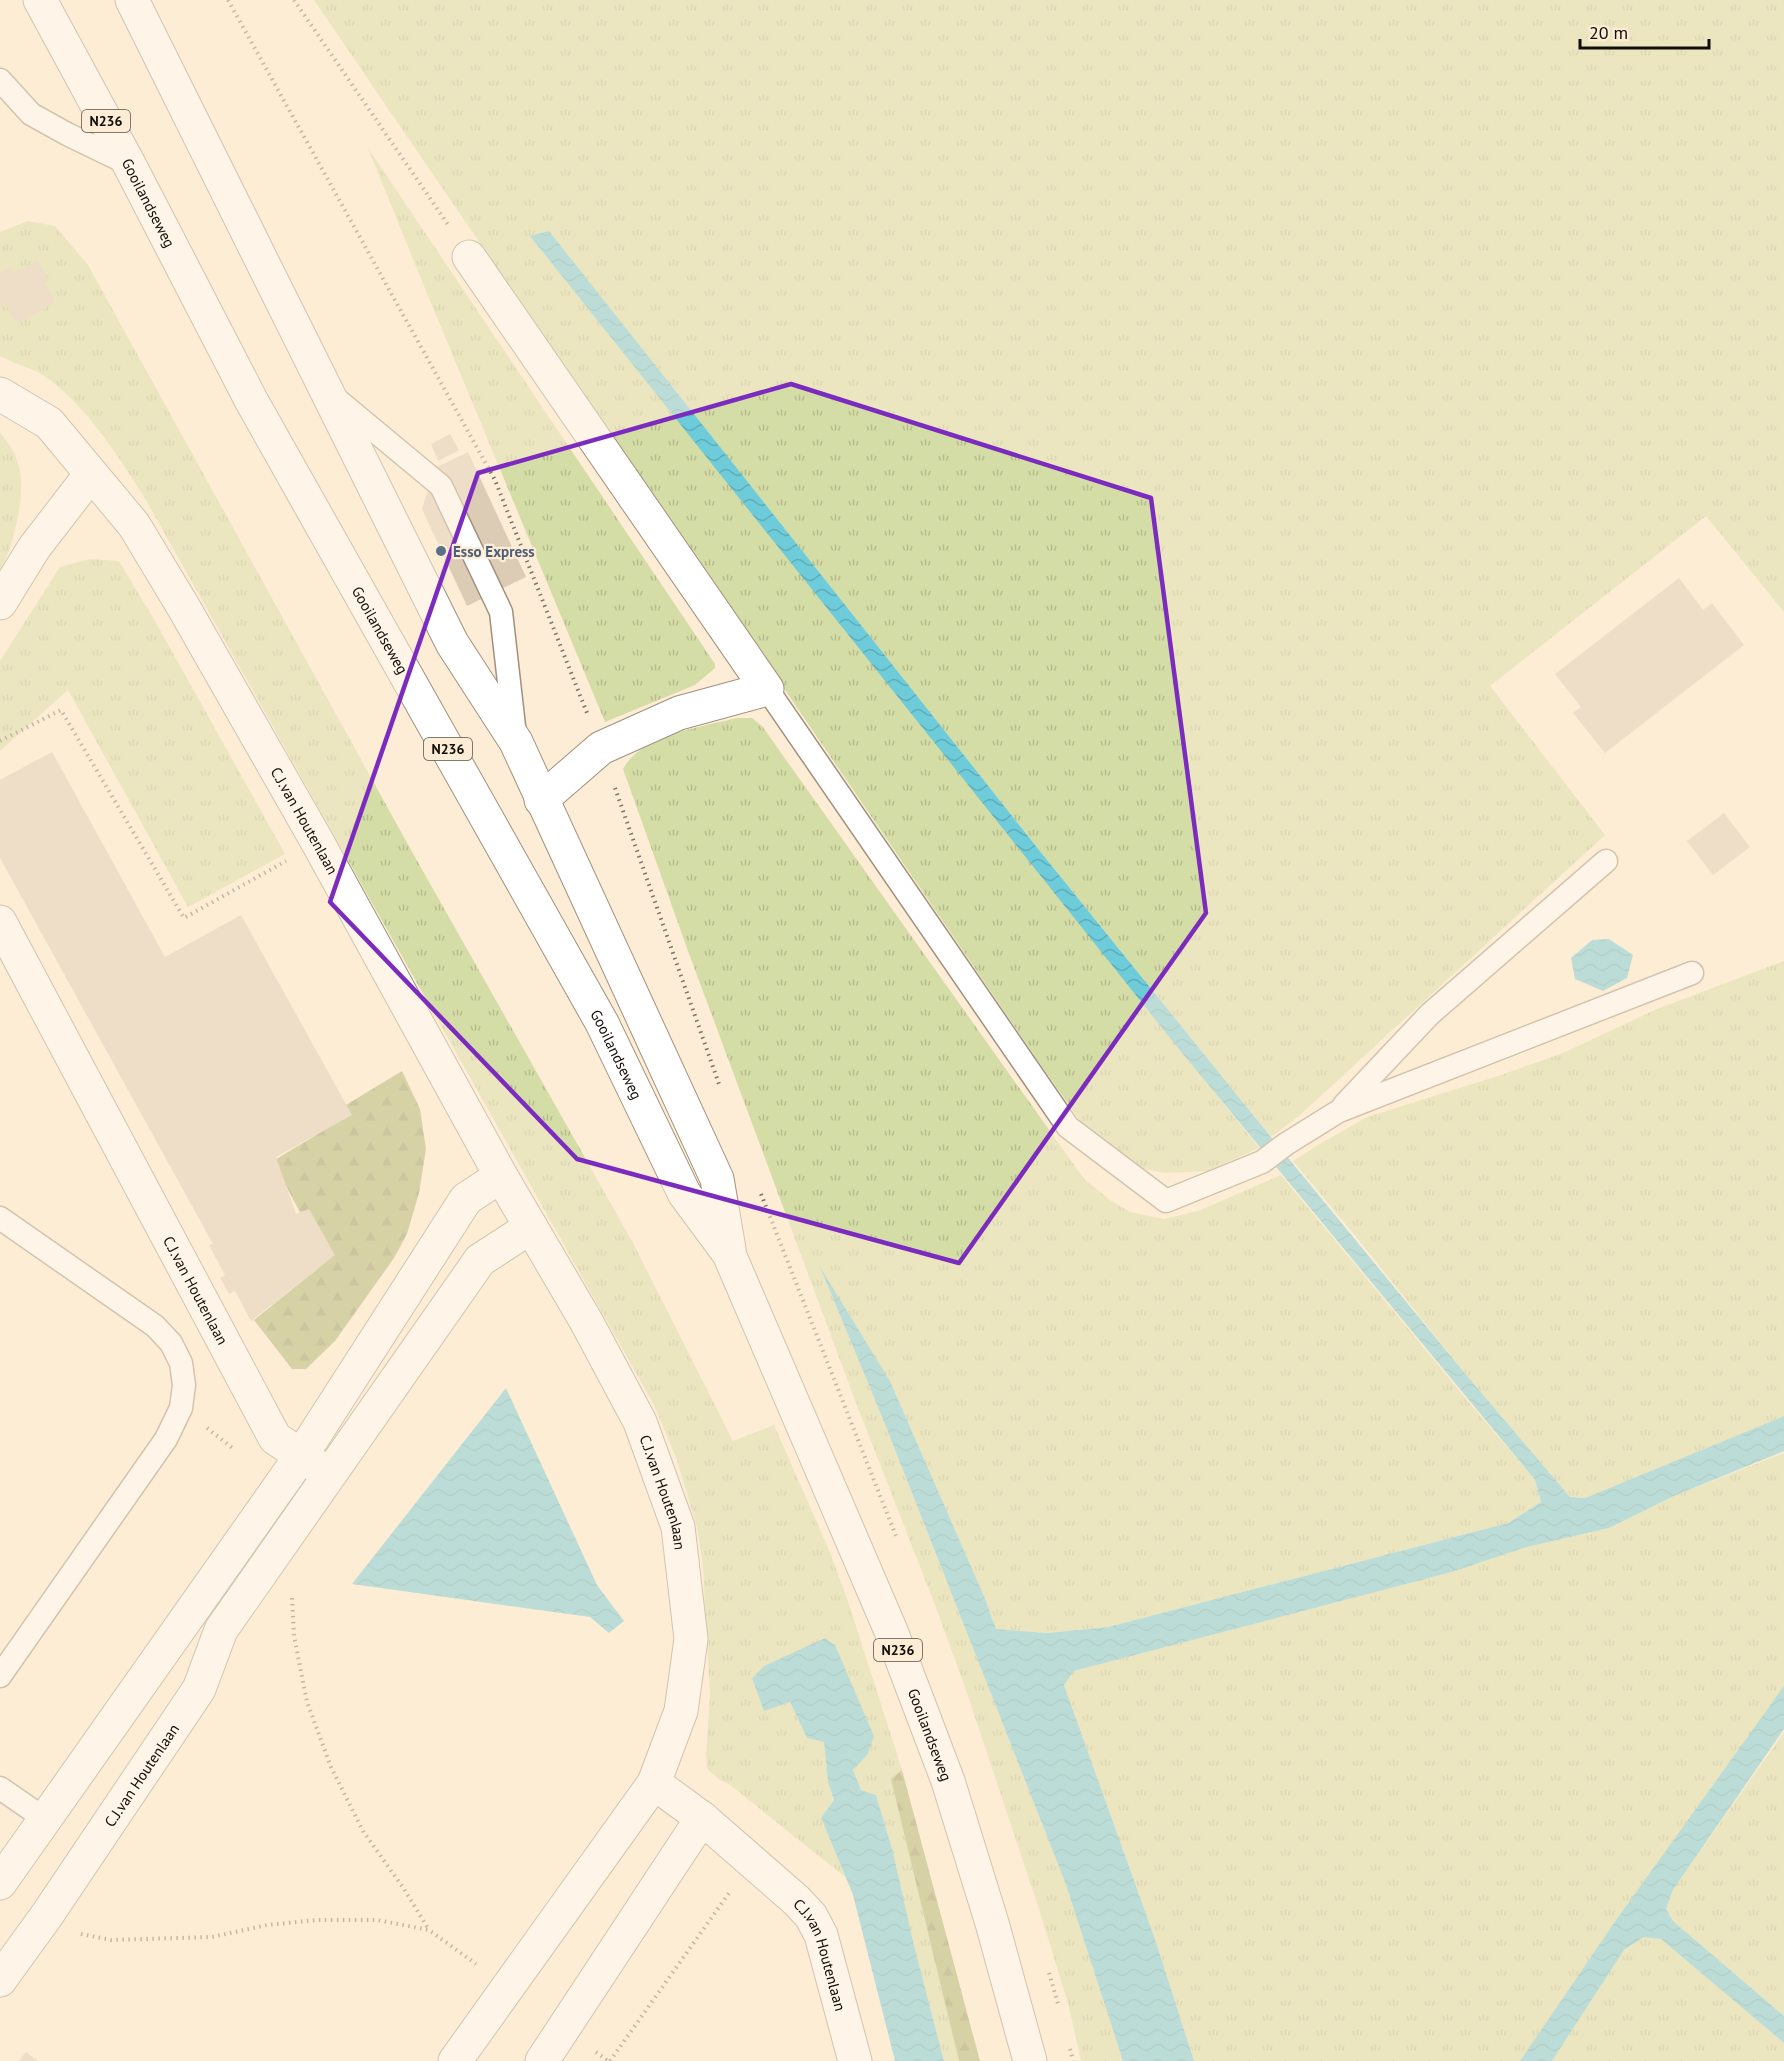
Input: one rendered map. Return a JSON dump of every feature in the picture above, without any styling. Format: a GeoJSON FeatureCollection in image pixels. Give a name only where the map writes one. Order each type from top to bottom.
{"type":"FeatureCollection","features":[{"type":"Feature","properties":{"kind":"street","name":"Gooilandseweg"},"geometry":{"type":"LineString","coordinates":[[40,0],[129,164],[251,400],[602,1023],[684,1193],[729,1254],[891,1630],[948,1781],[992,1923],[1030,2061]]}},
{"type":"Feature","properties":{"kind":"street","name":"Gooilandseweg"},"geometry":{"type":"LineString","coordinates":[[132,0],[452,643],[516,742],[717,1179],[729,1254]]}},
{"type":"Feature","properties":{"kind":"street"},"geometry":{"type":"LineString","coordinates":[[470,256],[768,689],[679,713],[601,748],[541,800]]}},
{"type":"Feature","properties":{"kind":"street","name":"C.J.van Houtenlaan"},"geometry":{"type":"LineString","coordinates":[[0,394],[49,423],[134,525],[184,608],[318,843],[501,1176],[586,1321],[640,1422],[678,1527],[691,1639],[681,1711],[654,1783],[455,2061]]}},
{"type":"Feature","properties":{"kind":"street"},"geometry":{"type":"LineString","coordinates":[[0,603],[34,548],[91,474]]}},
{"type":"Feature","properties":{"kind":"street","name":"C.J.van Houtenlaan"},"geometry":{"type":"LineString","coordinates":[[0,922],[275,1438],[330,1475]]}},
{"type":"Feature","properties":{"kind":"street"},"geometry":{"type":"LineString","coordinates":[[0,1882],[301,1456],[466,1199],[501,1176]]}},
{"type":"Feature","properties":{"kind":"street","name":"C.J.van Houtenlaan"},"geometry":{"type":"LineString","coordinates":[[0,1980],[47,1915],[199,1689],[221,1630],[480,1260],[531,1227]]}},
{"type":"Feature","properties":{"kind":"street","name":"C.J.van Houtenlaan"},"geometry":{"type":"LineString","coordinates":[[654,1783],[702,1818],[811,1916],[821,1935],[855,2061]]}},
{"type":"Feature","properties":{"kind":"street"},"geometry":{"type":"LineString","coordinates":[[542,2061],[702,1818]]}},
{"type":"Feature","properties":{"kind":"lane"},"geometry":{"type":"LineString","coordinates":[[0,80],[31,114],[129,164]]}},
{"type":"Feature","properties":{"kind":"lane"},"geometry":{"type":"LineString","coordinates":[[326,391],[441,486],[501,612],[516,742]]}},
{"type":"Feature","properties":{"kind":"lane"},"geometry":{"type":"LineString","coordinates":[[768,689],[1068,1127],[1166,1201],[1262,1162],[1339,1111],[1692,973]]}},
{"type":"Feature","properties":{"kind":"lane"},"geometry":{"type":"LineString","coordinates":[[1339,1111],[1430,1014],[1606,861]]}},
{"type":"Feature","properties":{"kind":"lane"},"geometry":{"type":"LineString","coordinates":[[0,1218],[155,1326],[171,1343],[181,1363],[184,1386],[181,1408],[166,1439],[0,1676]]}},
{"type":"Feature","properties":{"kind":"lane"},"geometry":{"type":"LineString","coordinates":[[0,1788],[45,1819]]}},
{"type":"Feature","properties":{"kind":"path"},"geometry":{"type":"LineString","coordinates":[[294,0],[470,256]]}},
{"type":"Feature","properties":{"kind":"path"},"geometry":{"type":"LineString","coordinates":[[0,741],[61,710],[184,918],[318,843]]}},
{"type":"Feature","properties":{"kind":"path"},"geometry":{"type":"LineString","coordinates":[[181,1408],[242,1455]]}},
{"type":"Feature","properties":{"kind":"path"},"geometry":{"type":"LineString","coordinates":[[268,1564],[291,1581],[294,1636],[307,1702],[331,1767],[363,1831],[405,1889],[429,1930],[507,1988]]}},
{"type":"Feature","properties":{"kind":"path"},"geometry":{"type":"LineString","coordinates":[[564,2028],[609,2061],[752,1861]]}},
{"type":"Feature","properties":{"kind":"path"},"geometry":{"type":"LineString","coordinates":[[47,1915],[76,1933],[111,1940],[212,1937],[267,1924],[317,1920],[377,1920],[429,1930]]}},
{"type":"Feature","properties":{"kind":"highlighted area"},"geometry":{"type":"Polygon","coordinates":[[[791,384],[1151,498],[1206,913],[959,1263],[577,1159],[330,902],[478,473],[791,384]]]}},
{"type":"Feature","properties":{"kind":"green space"},"geometry":{"type":"Polygon","coordinates":[[[314,0],[1784,0],[1784,612],[1706,516],[1490,686],[1605,835],[1300,1115],[1271,1137],[1043,855],[549,232],[531,236],[1259,1148],[1207,1171],[1165,1173],[1128,1166],[1093,1139],[1043,1068],[314,0]]]}},
{"type":"Feature","properties":{"kind":"green space"},"geometry":{"type":"Polygon","coordinates":[[[368,148],[715,664],[715,668],[695,685],[605,722],[368,148]]]}},
{"type":"Feature","properties":{"kind":"green space"},"geometry":{"type":"Polygon","coordinates":[[[28,221],[55,226],[88,265],[411,850],[632,1241],[733,1441],[774,1425],[829,1550],[848,1601],[902,1770],[892,1779],[959,2061],[944,2061],[893,1852],[876,1795],[861,1790],[852,1770],[868,1754],[824,1638],[815,1643],[790,1702],[807,1738],[824,1742],[828,1782],[834,1800],[821,1818],[845,1877],[707,1769],[710,1696],[703,1567],[697,1527],[677,1460],[654,1405],[143,495],[100,432],[75,402],[46,377],[0,356],[0,232],[28,221]]]}},
{"type":"Feature","properties":{"kind":"green space"},"geometry":{"type":"Polygon","coordinates":[[[0,433],[14,452],[18,462],[21,493],[15,530],[0,570],[0,433]]]}},
{"type":"Feature","properties":{"kind":"green space"},"geometry":{"type":"Polygon","coordinates":[[[90,559],[119,561],[285,854],[188,907],[68,690],[0,751],[0,661],[60,567],[90,559]]]}},
{"type":"Feature","properties":{"kind":"green space"},"geometry":{"type":"Polygon","coordinates":[[[737,718],[752,718],[762,726],[1084,1179],[1110,1200],[1130,1212],[1164,1219],[1198,1211],[1281,1175],[1535,1480],[1541,1502],[1508,1523],[1108,1627],[1047,1633],[996,1629],[984,1596],[890,1381],[822,1272],[882,1417],[1065,1882],[1123,2061],[1081,2061],[1068,2003],[1038,1906],[966,1690],[853,1395],[623,769],[632,757],[657,740],[690,729],[737,718]]]}},
{"type":"Feature","properties":{"kind":"green space"},"geometry":{"type":"Polygon","coordinates":[[[1784,961],[1784,1416],[1585,1498],[1570,1497],[1463,1371],[1293,1161],[1367,1117],[1563,1053],[1657,1009],[1784,961]]]}},
{"type":"Feature","properties":{"kind":"green space"},"geometry":{"type":"Polygon","coordinates":[[[402,1071],[420,1109],[426,1149],[419,1193],[407,1234],[394,1258],[335,1341],[306,1369],[292,1369],[254,1320],[326,1262],[273,1161],[346,1117],[341,1108],[402,1071]]]}},
{"type":"Feature","properties":{"kind":"green space"},"geometry":{"type":"Polygon","coordinates":[[[1784,1453],[1784,1688],[1523,2061],[1194,2061],[1155,1939],[1064,1685],[1074,1671],[1452,1572],[1527,1547],[1609,1528],[1674,1496],[1784,1453]]]}},
{"type":"Feature","properties":{"kind":"green space"},"geometry":{"type":"Polygon","coordinates":[[[1784,1732],[1784,2016],[1673,1921],[1666,1909],[1673,1890],[1784,1732]]]}},
{"type":"Feature","properties":{"kind":"green space"},"geometry":{"type":"Polygon","coordinates":[[[902,1770],[980,2061],[959,2061],[891,1779],[902,1770]]]}},
{"type":"Feature","properties":{"kind":"green space"},"geometry":{"type":"Polygon","coordinates":[[[1644,1937],[1661,1938],[1784,2043],[1784,2061],[1552,2061],[1624,1950],[1644,1937]]]}},
{"type":"Feature","properties":{"kind":"water"},"geometry":{"type":"Polygon","coordinates":[[[549,231],[1043,855],[1463,1371],[1570,1497],[1585,1498],[1784,1416],[1784,1451],[1674,1496],[1609,1528],[1527,1547],[1452,1572],[1074,1671],[1064,1685],[1155,1939],[1194,2061],[1123,2061],[1065,1882],[882,1417],[820,1267],[890,1381],[984,1596],[996,1629],[1047,1633],[1108,1627],[1508,1523],[1541,1502],[1535,1480],[1182,1053],[530,236],[549,231]]]}},
{"type":"Feature","properties":{"kind":"water"},"geometry":{"type":"Polygon","coordinates":[[[1609,939],[1633,955],[1627,978],[1603,991],[1575,979],[1571,958],[1592,940],[1609,939]]]}},
{"type":"Feature","properties":{"kind":"water"},"geometry":{"type":"Polygon","coordinates":[[[506,1388],[597,1585],[624,1621],[609,1633],[590,1617],[352,1584],[506,1388]]]}},
{"type":"Feature","properties":{"kind":"water"},"geometry":{"type":"Polygon","coordinates":[[[825,1638],[835,1645],[874,1736],[868,1754],[853,1770],[861,1790],[876,1795],[893,1852],[944,2061],[895,2061],[853,1895],[821,1818],[834,1800],[828,1782],[824,1742],[807,1738],[790,1702],[764,1711],[752,1678],[764,1666],[825,1638]]]}},
{"type":"Feature","properties":{"kind":"water"},"geometry":{"type":"Polygon","coordinates":[[[1784,1686],[1784,1729],[1673,1890],[1666,1909],[1673,1921],[1784,2016],[1784,2043],[1661,1939],[1644,1937],[1624,1950],[1552,2061],[1520,2061],[1614,1923],[1784,1686]]]}},
{"type":"Feature","properties":{"kind":"building"},"geometry":{"type":"Polygon","coordinates":[[[38,260],[49,280],[45,283],[56,302],[17,324],[5,303],[0,306],[0,273],[11,267],[14,273],[38,260]]]}},
{"type":"Feature","properties":{"kind":"building"},"geometry":{"type":"Polygon","coordinates":[[[450,434],[459,450],[438,461],[431,444],[450,434]]]}},
{"type":"Feature","properties":{"kind":"building"},"geometry":{"type":"Polygon","coordinates":[[[468,452],[526,577],[467,606],[422,509],[435,468],[468,452]]]}},
{"type":"Feature","properties":{"kind":"building"},"geometry":{"type":"Polygon","coordinates":[[[1679,578],[1703,610],[1712,603],[1744,645],[1605,753],[1573,713],[1581,707],[1555,674],[1679,578]]]}},
{"type":"Feature","properties":{"kind":"building"},"geometry":{"type":"Polygon","coordinates":[[[52,752],[165,957],[241,915],[352,1115],[276,1157],[296,1214],[309,1209],[335,1255],[251,1321],[235,1291],[229,1294],[220,1278],[225,1275],[209,1245],[213,1244],[0,858],[0,780],[52,752]]]}},
{"type":"Feature","properties":{"kind":"building"},"geometry":{"type":"Polygon","coordinates":[[[1724,813],[1750,847],[1713,875],[1687,841],[1724,813]]]}},
{"type":"Feature","properties":{"kind":"building"},"geometry":{"type":"Polygon","coordinates":[[[26,2052],[38,2061],[19,2061],[26,2052]]]}},
{"type":"Feature","properties":{"kind":"place","name":"Esso Express"},"geometry":{"type":"Point","coordinates":[441,551]}}]}
